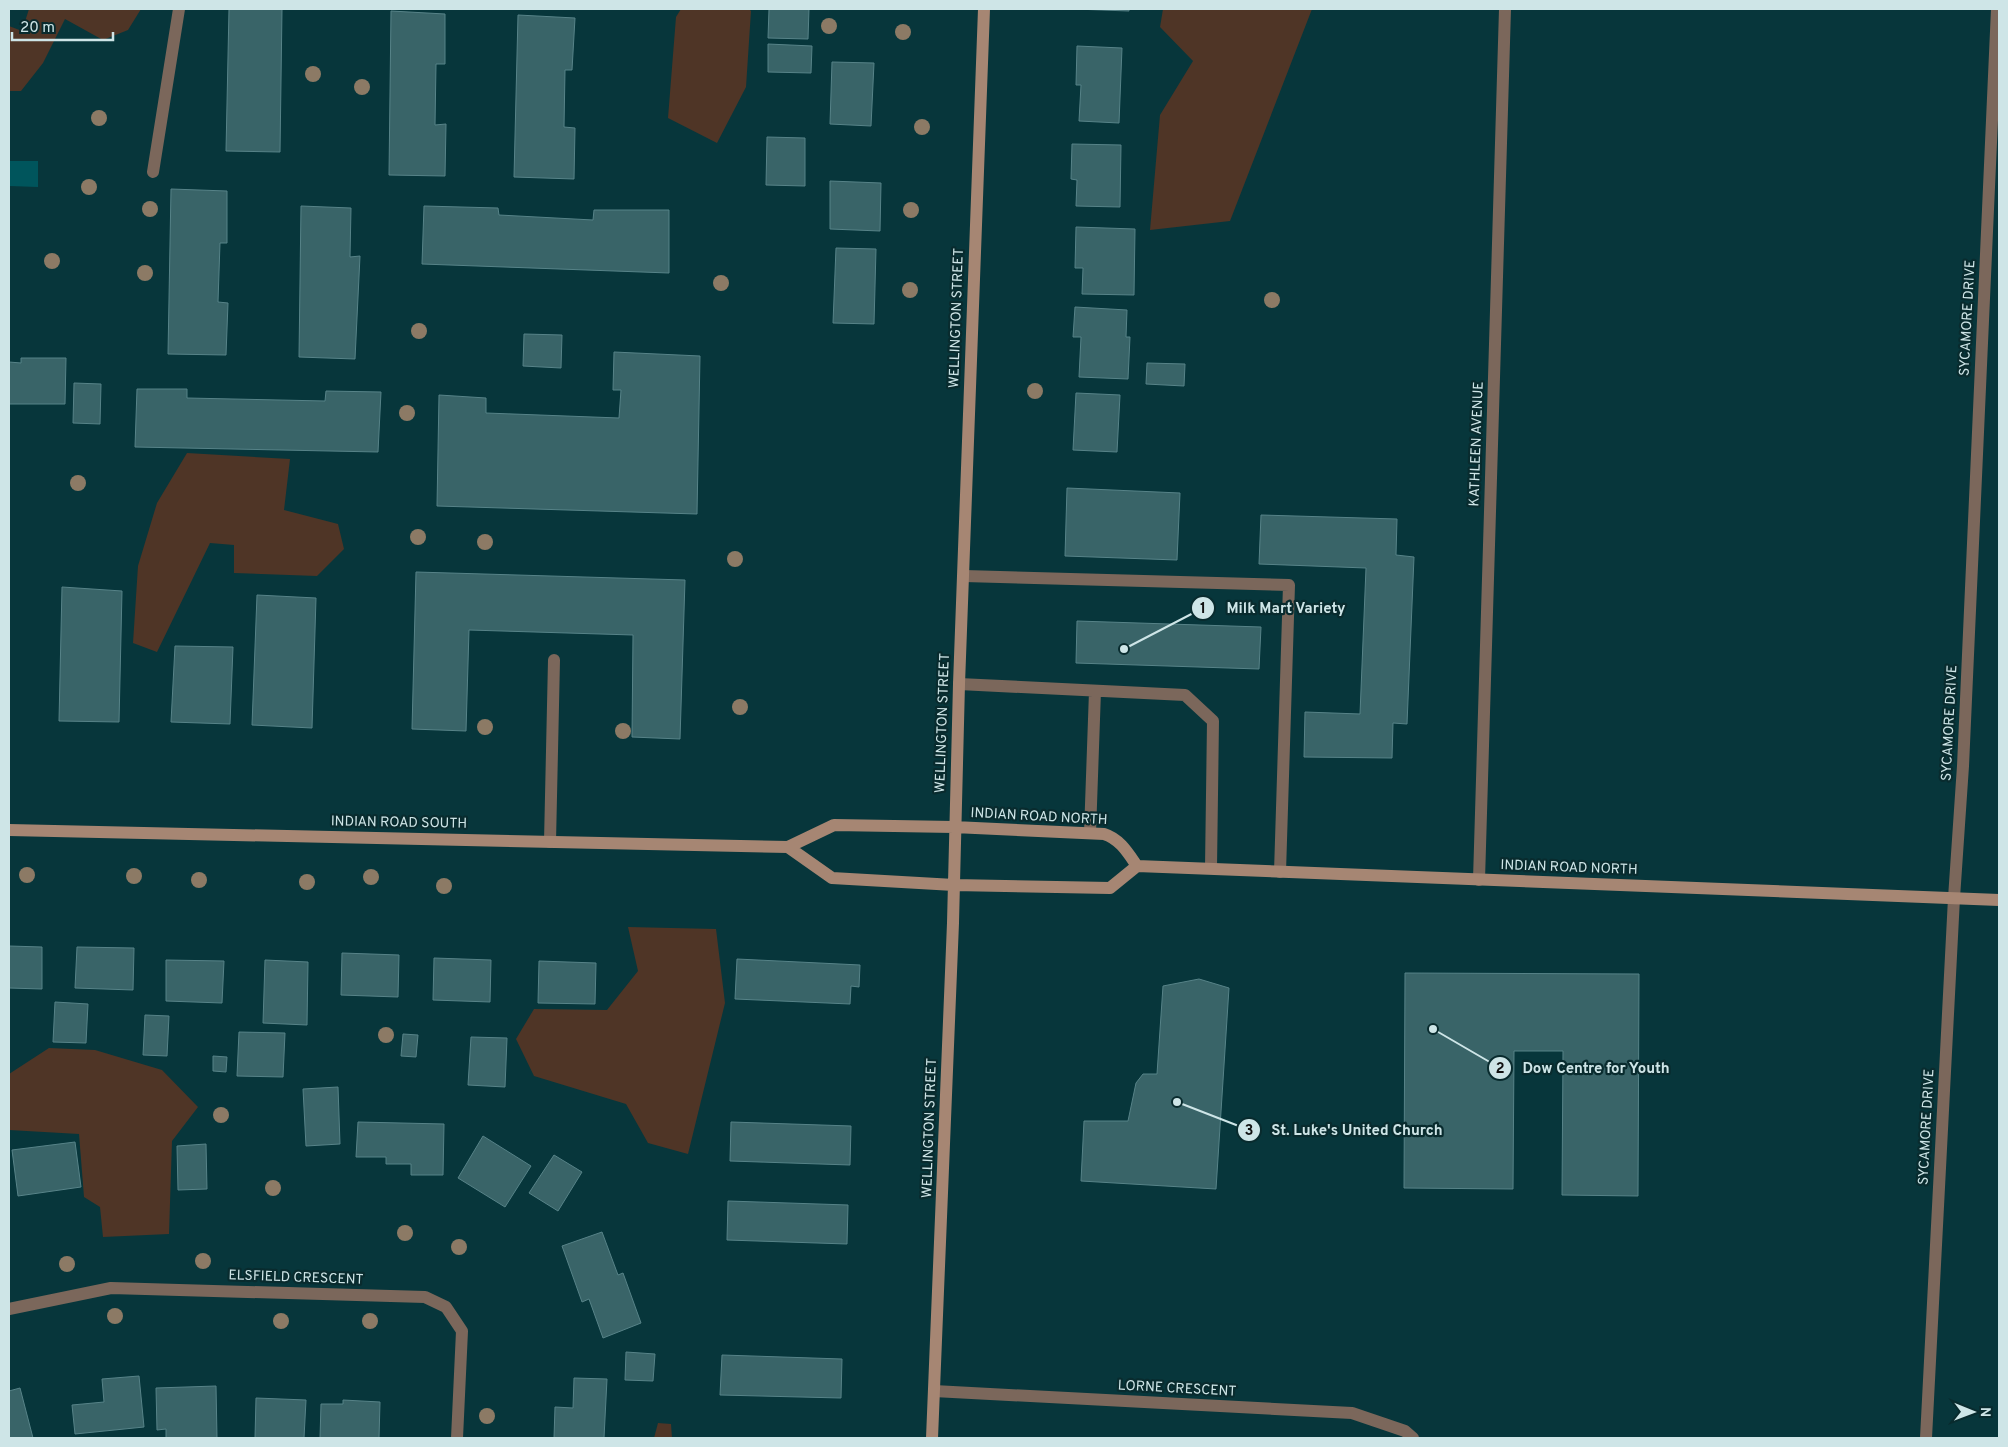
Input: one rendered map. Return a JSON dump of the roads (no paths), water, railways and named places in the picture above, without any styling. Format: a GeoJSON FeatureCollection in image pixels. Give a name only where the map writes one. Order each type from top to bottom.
{"type":"FeatureCollection","features":[{"type":"Feature","properties":{"kind":"main road","name":"WELLINGTON STREET"},"geometry":{"type":"LineString","coordinates":[[932,1438],[954,886],[954,827],[984,9]]}},
{"type":"Feature","properties":{"kind":"main road","name":"INDIAN ROAD SOUTH"},"geometry":{"type":"LineString","coordinates":[[9,830],[788,847],[834,825],[954,827]]}},
{"type":"Feature","properties":{"kind":"main road","name":"INDIAN ROAD NORTH"},"geometry":{"type":"LineString","coordinates":[[954,827],[1090,834],[1113,837],[1120,843],[1137,866],[1999,900]]}},
{"type":"Feature","properties":{"kind":"main road"},"geometry":{"type":"LineString","coordinates":[[788,847],[832,878],[954,886],[1110,888],[1137,866]]}},
{"type":"Feature","properties":{"kind":"street"},"geometry":{"type":"LineString","coordinates":[[153,172],[179,9]]}},
{"type":"Feature","properties":{"kind":"street","name":"KATHLEEN AVENUE"},"geometry":{"type":"LineString","coordinates":[[1479,880],[1505,9]]}},
{"type":"Feature","properties":{"kind":"street","name":"SYCAMORE DRIVE"},"geometry":{"type":"LineString","coordinates":[[1926,1438],[1954,898],[1963,766],[1997,56],[1997,9]]}},
{"type":"Feature","properties":{"kind":"street"},"geometry":{"type":"LineString","coordinates":[[964,576],[1288,585],[1280,872]]}},
{"type":"Feature","properties":{"kind":"street"},"geometry":{"type":"LineString","coordinates":[[550,842],[554,660]]}},
{"type":"Feature","properties":{"kind":"street"},"geometry":{"type":"LineString","coordinates":[[959,684],[1184,694],[1213,721],[1211,868]]}},
{"type":"Feature","properties":{"kind":"street"},"geometry":{"type":"LineString","coordinates":[[1090,834],[1095,691]]}},
{"type":"Feature","properties":{"kind":"street","name":"ELSFIELD CRESCENT"},"geometry":{"type":"LineString","coordinates":[[9,1309],[111,1288],[425,1297],[446,1307],[462,1332],[457,1438]]}},
{"type":"Feature","properties":{"kind":"street","name":"LORNE CRESCENT"},"geometry":{"type":"LineString","coordinates":[[934,1391],[1352,1413],[1404,1431],[1413,1438]]}},
{"type":"Feature","properties":{"kind":"water"},"geometry":{"type":"Polygon","coordinates":[[[9,161],[38,161],[38,187],[9,186],[9,161]]]}},
{"type":"Feature","properties":{"kind":"place","name":"Milk Mart Variety"},"geometry":{"type":"Point","coordinates":[1124,649]}},
{"type":"Feature","properties":{"kind":"place","name":"Dow Centre for Youth"},"geometry":{"type":"Point","coordinates":[1433,1029]}},
{"type":"Feature","properties":{"kind":"place","name":"St. Luke's United Church"},"geometry":{"type":"Point","coordinates":[1177,1102]}}]}
